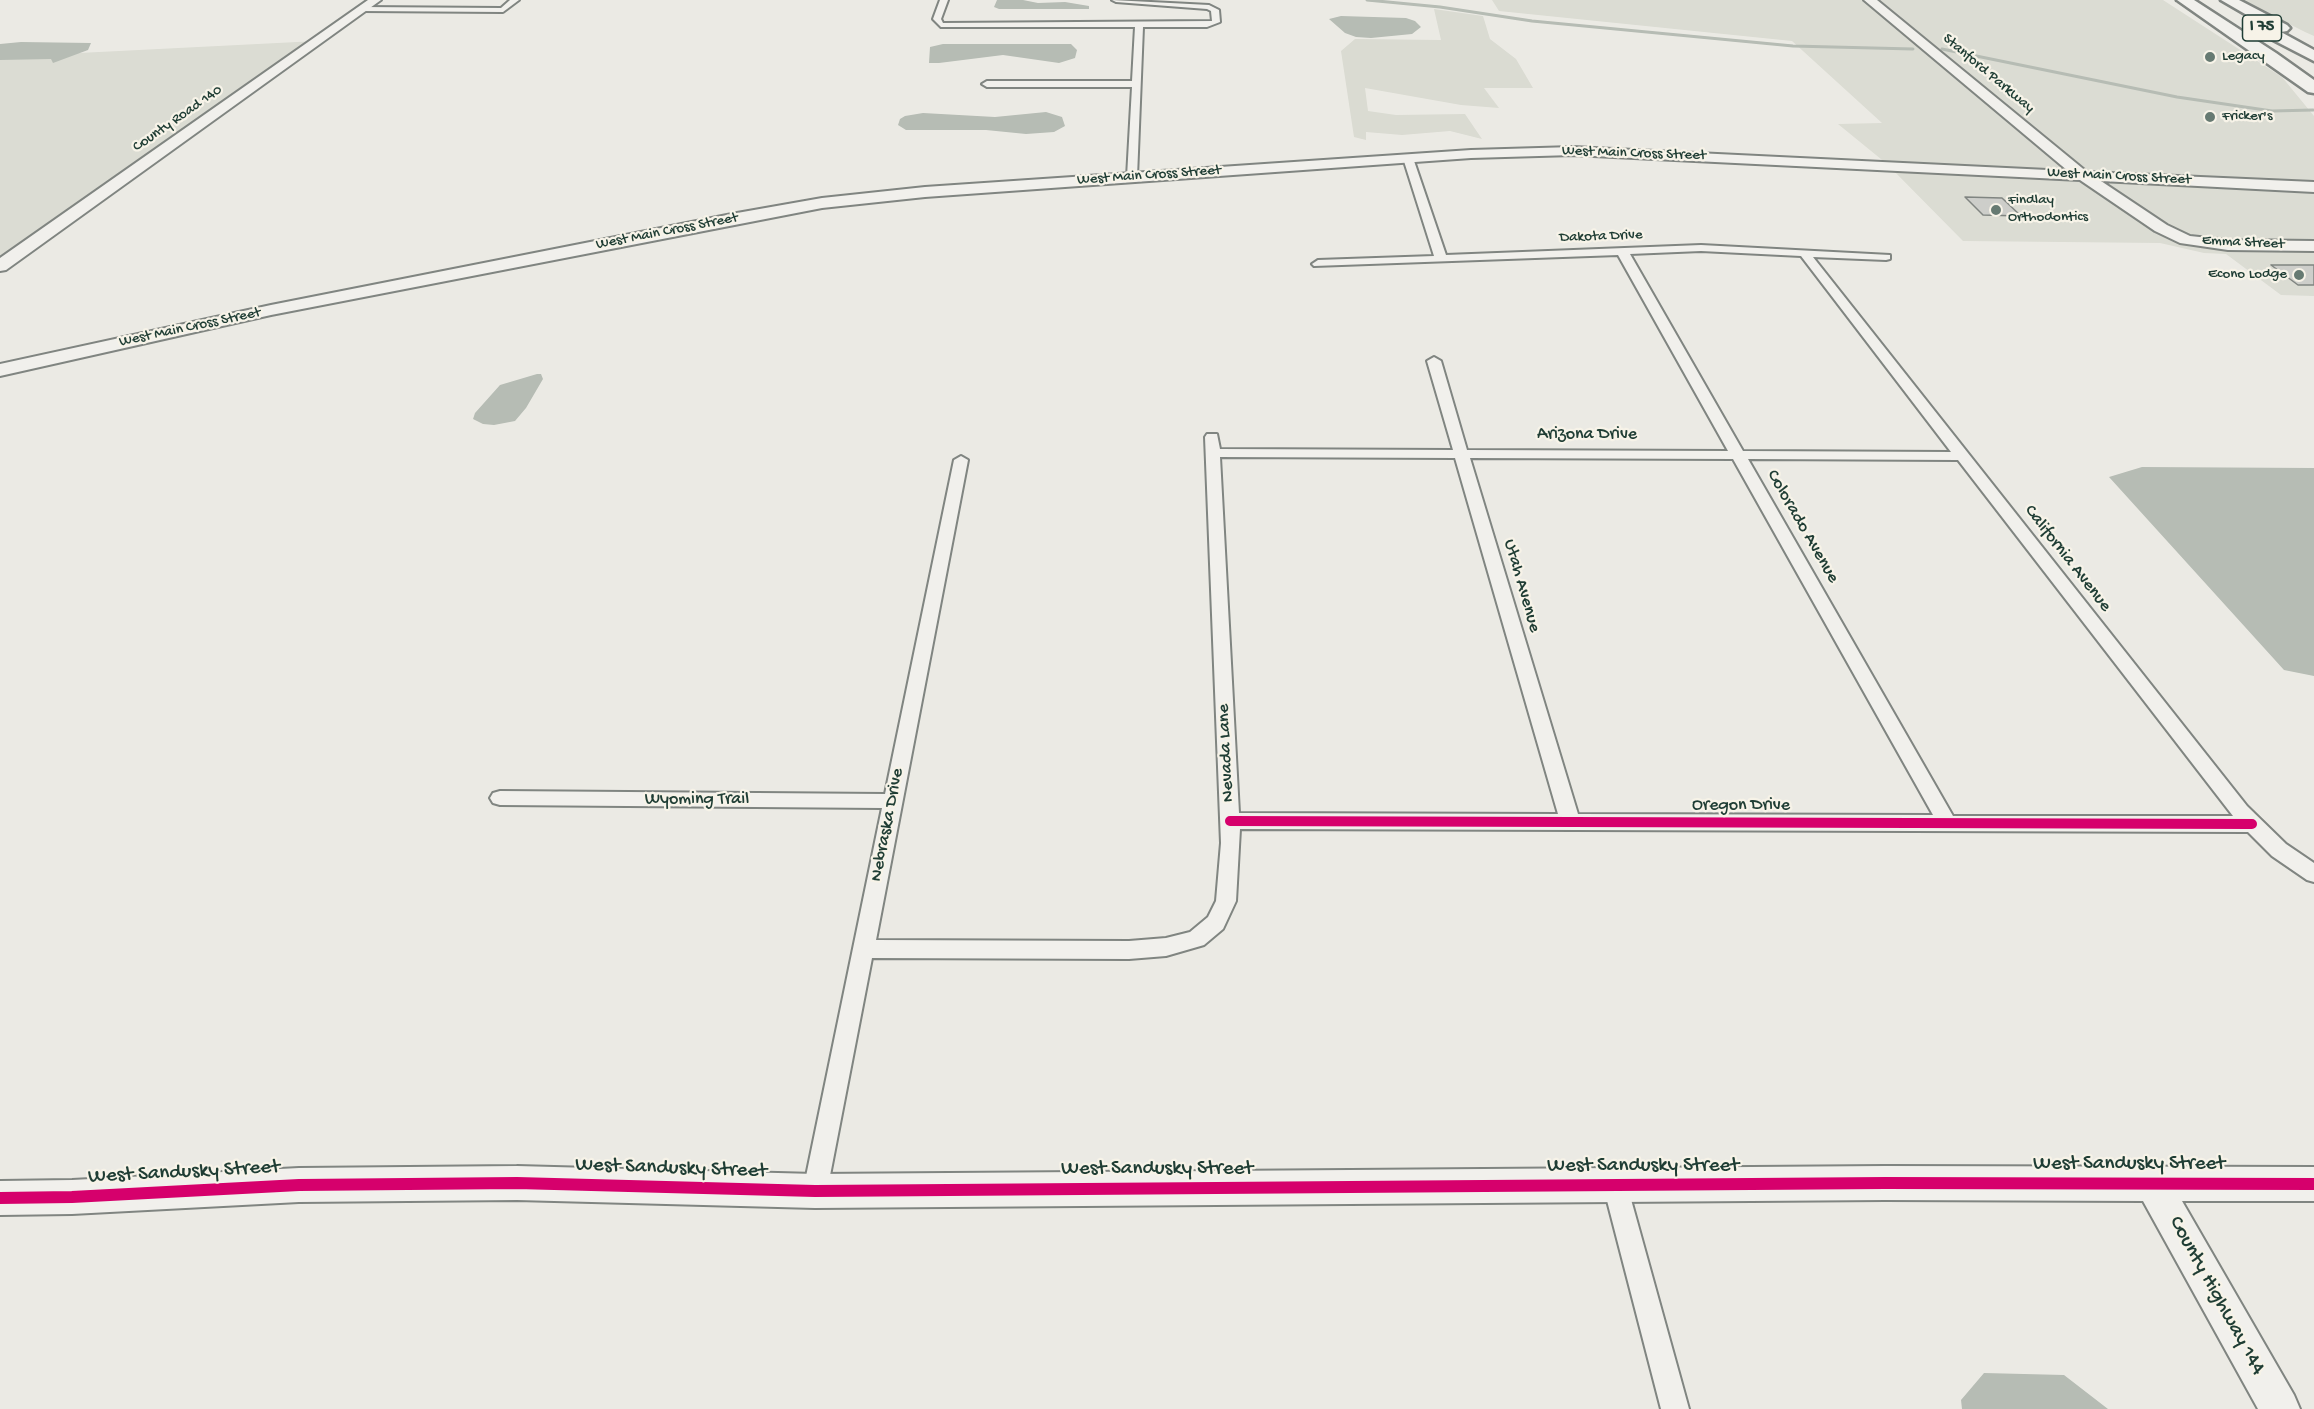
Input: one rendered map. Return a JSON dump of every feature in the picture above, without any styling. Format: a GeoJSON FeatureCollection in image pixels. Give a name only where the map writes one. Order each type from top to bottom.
{"type":"FeatureCollection","features":[{"type":"Feature","properties":{"kind":"highway"},"geometry":{"type":"LineString","coordinates":[[2184,0],[2270,56],[2314,88]]}},
{"type":"Feature","properties":{"kind":"highway","name":"I 75"},"geometry":{"type":"LineString","coordinates":[[2195,0],[2314,65]]}},
{"type":"Feature","properties":{"kind":"highway","name":"I 75"},"geometry":{"type":"LineString","coordinates":[[2210,0],[2314,56]]}},
{"type":"Feature","properties":{"kind":"highway"},"geometry":{"type":"LineString","coordinates":[[2228,0],[2314,42]]}},
{"type":"Feature","properties":{"kind":"street","name":"County Road 140"},"geometry":{"type":"LineString","coordinates":[[0,266],[375,0]]}},
{"type":"Feature","properties":{"kind":"street"},"geometry":{"type":"LineString","coordinates":[[362,9],[503,10],[515,0]]}},
{"type":"Feature","properties":{"kind":"street"},"geometry":{"type":"LineString","coordinates":[[944,0],[937,19],[941,25],[1213,25],[1216,22],[1215,10],[1209,7],[1116,0]]}},
{"type":"Feature","properties":{"kind":"street","name":"Stanford Parkway"},"geometry":{"type":"LineString","coordinates":[[1870,0],[2082,175]]}},
{"type":"Feature","properties":{"kind":"street"},"geometry":{"type":"LineString","coordinates":[[1132,177],[1138,25]]}},
{"type":"Feature","properties":{"kind":"street"},"geometry":{"type":"LineString","coordinates":[[987,84],[1137,84]]}},
{"type":"Feature","properties":{"kind":"street","name":"West Main Cross Street"},"geometry":{"type":"LineString","coordinates":[[0,370],[271,310],[794,207],[925,192],[1408,158],[1521,152],[1600,151],[2314,187]]}},
{"type":"Feature","properties":{"kind":"street"},"geometry":{"type":"LineString","coordinates":[[1408,158],[1442,259]]}},
{"type":"Feature","properties":{"kind":"street","name":"Emma Street"},"geometry":{"type":"LineString","coordinates":[[2082,175],[2161,228],[2186,240],[2228,245],[2314,246]]}},
{"type":"Feature","properties":{"kind":"street","name":"Dakota Drive"},"geometry":{"type":"LineString","coordinates":[[1318,264],[1701,248],[1886,257]]}},
{"type":"Feature","properties":{"kind":"street","name":"Colorado Avenue"},"geometry":{"type":"LineString","coordinates":[[1622,251],[1947,823]]}},
{"type":"Feature","properties":{"kind":"street","name":"California Avenue"},"geometry":{"type":"LineString","coordinates":[[1803,253],[2252,824],[2279,850],[2314,874]]}},
{"type":"Feature","properties":{"kind":"street","name":"Utah Avenue"},"geometry":{"type":"LineString","coordinates":[[1434,361],[1570,822]]}},
{"type":"Feature","properties":{"kind":"street","name":"Arizona Drive"},"geometry":{"type":"LineString","coordinates":[[1212,445],[1462,454],[1961,456]]}},
{"type":"Feature","properties":{"kind":"street","name":"Nevada Lane"},"geometry":{"type":"LineString","coordinates":[[863,949],[1129,950],[1166,947],[1196,939],[1216,922],[1226,901],[1230,878],[1230,821],[1212,445]]}},
{"type":"Feature","properties":{"kind":"street","name":"Nebraska Drive"},"geometry":{"type":"LineString","coordinates":[[814,1191],[961,460]]}},
{"type":"Feature","properties":{"kind":"street","name":"Wyoming Trail"},"geometry":{"type":"LineString","coordinates":[[500,798],[893,801]]}},
{"type":"Feature","properties":{"kind":"street","name":"Oregon Drive"},"geometry":{"type":"LineString","coordinates":[[1230,821],[2252,824]]}},
{"type":"Feature","properties":{"kind":"street","name":"West Sandusky Street"},"geometry":{"type":"LineString","coordinates":[[0,1198],[72,1197],[299,1185],[517,1183],[814,1191],[1615,1185],[2314,1184]]}},
{"type":"Feature","properties":{"kind":"street","name":"County Highway 144"},"geometry":{"type":"LineString","coordinates":[[2152,1183],[2280,1409]]}},
{"type":"Feature","properties":{"kind":"street"},"geometry":{"type":"LineString","coordinates":[[1615,1185],[1675,1409]]}},
{"type":"Feature","properties":{"kind":"shaded area"},"geometry":{"type":"Polygon","coordinates":[[[997,0],[1065,2],[1089,6],[1089,9],[999,9],[994,7],[997,0]]]}},
{"type":"Feature","properties":{"kind":"shaded area"},"geometry":{"type":"Polygon","coordinates":[[[1492,0],[2163,0],[2282,77],[2314,116],[2314,296],[2281,295],[2226,254],[2204,253],[2160,243],[1963,241],[1887,164],[1838,124],[1882,123],[1792,41],[1499,11],[1492,0]]]}},
{"type":"Feature","properties":{"kind":"shaded area"},"geometry":{"type":"Polygon","coordinates":[[[2242,0],[2314,0],[2314,36],[2305,32],[2242,0]]]}},
{"type":"Feature","properties":{"kind":"shaded area"},"geometry":{"type":"Polygon","coordinates":[[[1434,9],[1483,16],[1490,39],[1516,59],[1533,88],[1484,88],[1499,108],[1461,105],[1365,88],[1368,111],[1396,115],[1465,114],[1482,139],[1450,131],[1402,135],[1366,132],[1366,140],[1354,137],[1341,51],[1355,39],[1441,40],[1434,9]]]}},
{"type":"Feature","properties":{"kind":"shaded area"},"geometry":{"type":"Polygon","coordinates":[[[1341,16],[1406,18],[1415,21],[1421,27],[1412,34],[1371,38],[1356,37],[1345,33],[1329,19],[1341,16]]]}},
{"type":"Feature","properties":{"kind":"shaded area"},"geometry":{"type":"Polygon","coordinates":[[[317,41],[0,266],[0,57],[317,41]]]}},
{"type":"Feature","properties":{"kind":"shaded area"},"geometry":{"type":"Polygon","coordinates":[[[91,43],[88,50],[53,63],[51,59],[0,60],[0,44],[91,43]]]}},
{"type":"Feature","properties":{"kind":"shaded area"},"geometry":{"type":"Polygon","coordinates":[[[943,44],[1071,44],[1077,50],[1075,58],[1059,63],[1003,55],[929,63],[930,47],[943,44]]]}},
{"type":"Feature","properties":{"kind":"shaded area"},"geometry":{"type":"Polygon","coordinates":[[[1046,112],[1062,117],[1065,126],[1054,132],[1026,134],[986,130],[906,130],[898,125],[900,119],[905,116],[923,113],[995,117],[1046,112]]]}},
{"type":"Feature","properties":{"kind":"shaded area"},"geometry":{"type":"Polygon","coordinates":[[[541,374],[543,379],[526,408],[515,421],[494,425],[483,424],[473,419],[475,413],[500,385],[541,374]]]}},
{"type":"Feature","properties":{"kind":"shaded area"},"geometry":{"type":"Polygon","coordinates":[[[2142,467],[2314,468],[2314,676],[2284,670],[2109,477],[2142,467]]]}},
{"type":"Feature","properties":{"kind":"shaded area"},"geometry":{"type":"Polygon","coordinates":[[[1984,1373],[2064,1375],[2108,1409],[1962,1409],[1961,1400],[1984,1373]]]}},
{"type":"Feature","properties":{"kind":"building","name":"Findlay Orthodontics"},"geometry":{"type":"Polygon","coordinates":[[[1965,197],[2002,198],[2021,216],[1983,215],[1965,197]]]}},
{"type":"Feature","properties":{"kind":"building","name":"Econo Lodge"},"geometry":{"type":"Polygon","coordinates":[[[2271,265],[2314,265],[2314,285],[2298,285],[2271,265]]]}},
{"type":"Feature","properties":{"kind":"waterway"},"geometry":{"type":"LineString","coordinates":[[1367,0],[1440,7],[1532,21],[1793,46],[1913,49]]}},
{"type":"Feature","properties":{"kind":"waterway"},"geometry":{"type":"LineString","coordinates":[[1942,49],[2177,97],[2272,111],[2313,110]]}},
{"type":"Feature","properties":{"kind":"cycle path"},"geometry":{"type":"LineString","coordinates":[[1230,821],[2252,824]]}},
{"type":"Feature","properties":{"kind":"cycle path"},"geometry":{"type":"LineString","coordinates":[[0,1198],[72,1197],[299,1185],[517,1183],[815,1191],[1885,1183],[2314,1184]]}},
{"type":"Feature","properties":{"kind":"place","name":"Legacy"},"geometry":{"type":"Point","coordinates":[2210,57]}},
{"type":"Feature","properties":{"kind":"place","name":"Fricker's"},"geometry":{"type":"Point","coordinates":[2210,117]}},
{"type":"Feature","properties":{"kind":"place","name":"Findlay Orthodontics"},"geometry":{"type":"Point","coordinates":[1996,210]}},
{"type":"Feature","properties":{"kind":"place","name":"Econo Lodge"},"geometry":{"type":"Point","coordinates":[2299,275]}}]}
